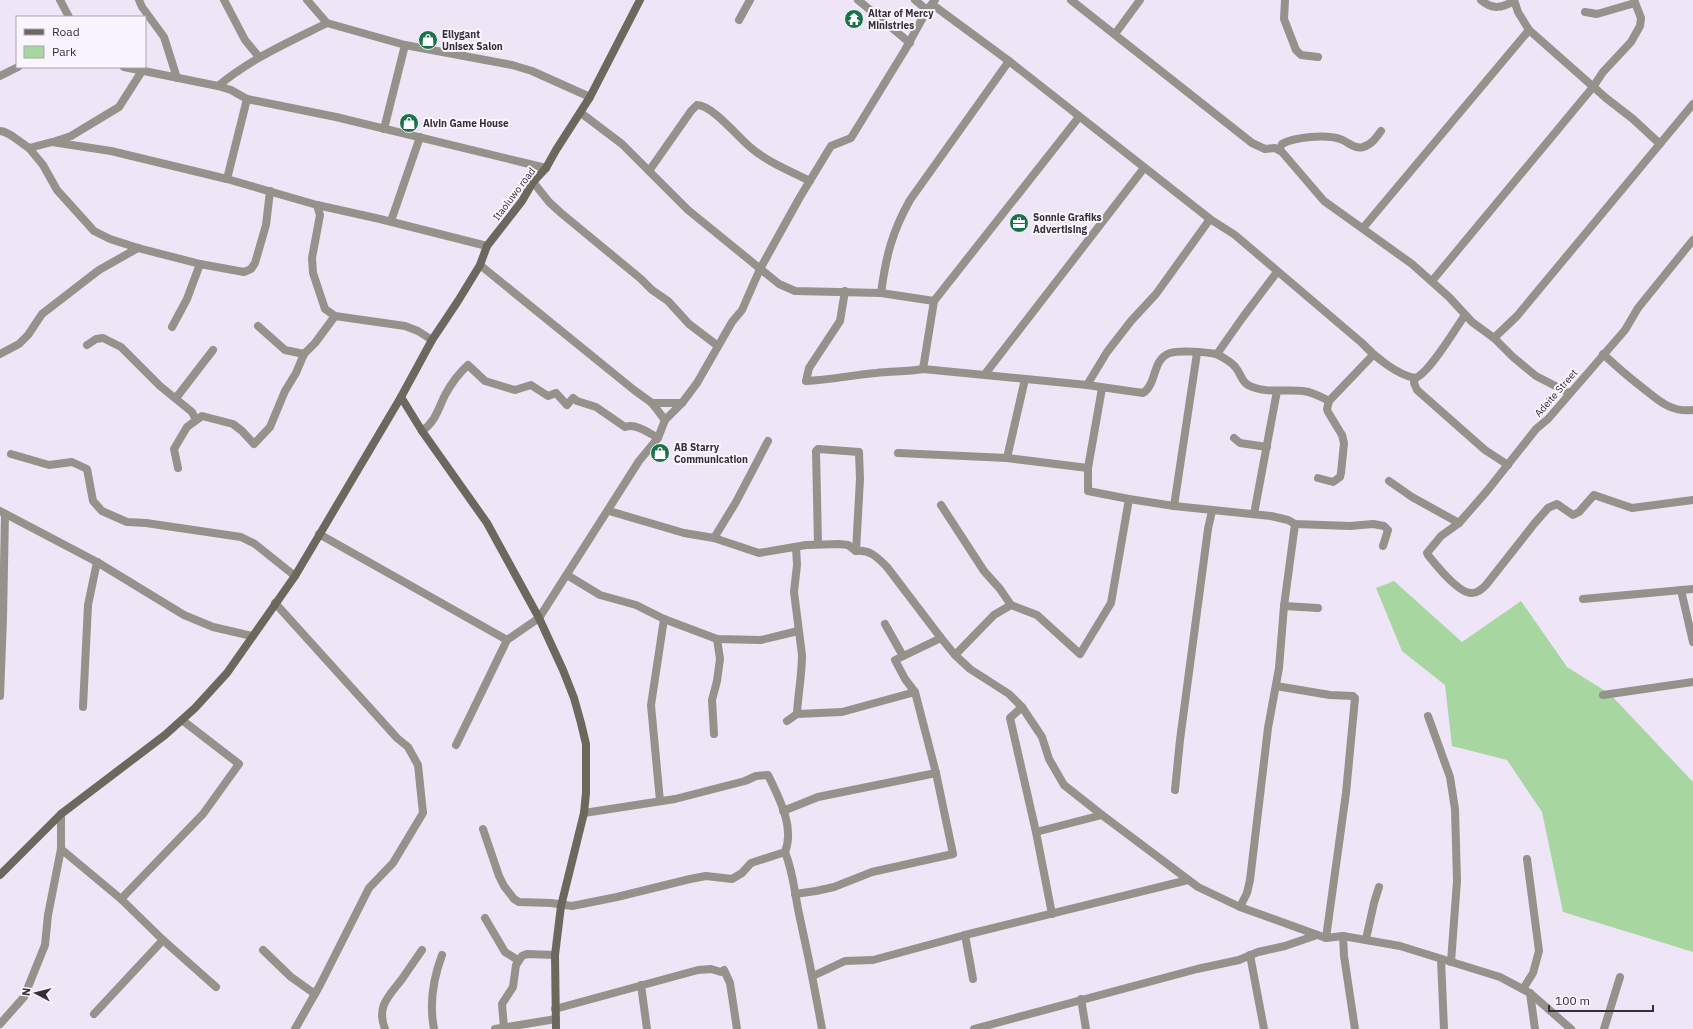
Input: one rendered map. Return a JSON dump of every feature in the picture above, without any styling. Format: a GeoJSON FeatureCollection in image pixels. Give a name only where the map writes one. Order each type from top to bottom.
{"type":"FeatureCollection","features":[{"type":"Feature","properties":{"kind":"street"},"geometry":{"type":"LineString","coordinates":[[68,16],[62,3],[71,0]]}},
{"type":"Feature","properties":{"kind":"street"},"geometry":{"type":"LineString","coordinates":[[139,0],[142,7],[164,37],[177,78]]}},
{"type":"Feature","properties":{"kind":"street"},"geometry":{"type":"LineString","coordinates":[[224,0],[245,40],[259,57]]}},
{"type":"Feature","properties":{"kind":"street"},"geometry":{"type":"LineString","coordinates":[[306,0],[327,23],[405,44],[512,65],[532,71],[590,97]]}},
{"type":"Feature","properties":{"kind":"street","name":"Itaoluwo road"},"geometry":{"type":"LineString","coordinates":[[0,875],[60,814],[94,787],[134,759],[182,720],[227,673],[295,576],[432,340],[480,265],[487,246],[522,200],[533,182],[546,168],[556,150],[581,113],[640,0]]}},
{"type":"Feature","properties":{"kind":"street"},"geometry":{"type":"LineString","coordinates":[[739,20],[750,0]]}},
{"type":"Feature","properties":{"kind":"street"},"geometry":{"type":"LineString","coordinates":[[858,0],[910,43]]}},
{"type":"Feature","properties":{"kind":"street"},"geometry":{"type":"LineString","coordinates":[[915,0],[932,5],[1009,61],[1210,219],[1235,235],[1362,343],[1373,355],[1402,374],[1415,378],[1425,372],[1465,315]]}},
{"type":"Feature","properties":{"kind":"street"},"geometry":{"type":"LineString","coordinates":[[1071,0],[1252,143],[1265,149],[1274,148],[1279,150],[1324,201],[1363,228],[1432,281],[1461,308],[1465,315],[1494,338],[1504,350],[1536,376],[1569,393]]}},
{"type":"Feature","properties":{"kind":"street"},"geometry":{"type":"LineString","coordinates":[[1115,34],[1140,0]]}},
{"type":"Feature","properties":{"kind":"street"},"geometry":{"type":"LineString","coordinates":[[1285,0],[1284,19],[1296,50],[1301,55],[1318,57]]}},
{"type":"Feature","properties":{"kind":"street"},"geometry":{"type":"LineString","coordinates":[[1481,0],[1490,6],[1497,8],[1514,0],[1518,12],[1529,30],[1660,144]]}},
{"type":"Feature","properties":{"kind":"street"},"geometry":{"type":"LineString","coordinates":[[1432,281],[1594,87],[1603,72],[1631,42],[1640,26],[1641,18],[1635,2],[1597,14],[1585,12]]}},
{"type":"Feature","properties":{"kind":"street"},"geometry":{"type":"LineString","coordinates":[[456,745],[507,640],[539,618],[640,461],[658,438],[665,420],[682,403],[697,383],[732,322],[742,310],[760,269],[831,146],[851,138],[932,5]]}},
{"type":"Feature","properties":{"kind":"street"},"geometry":{"type":"LineString","coordinates":[[218,86],[234,72],[259,57],[327,23]]}},
{"type":"Feature","properties":{"kind":"street"},"geometry":{"type":"LineString","coordinates":[[1363,228],[1529,30]]}},
{"type":"Feature","properties":{"kind":"street"},"geometry":{"type":"LineString","coordinates":[[384,129],[405,44]]}},
{"type":"Feature","properties":{"kind":"street"},"geometry":{"type":"LineString","coordinates":[[880,293],[885,260],[898,221],[910,200],[1009,61]]}},
{"type":"Feature","properties":{"kind":"street"},"geometry":{"type":"LineString","coordinates":[[0,76],[16,68]]}},
{"type":"Feature","properties":{"kind":"street"},"geometry":{"type":"LineString","coordinates":[[128,68],[218,86],[232,90],[247,99],[420,137],[546,168]]}},
{"type":"Feature","properties":{"kind":"street"},"geometry":{"type":"LineString","coordinates":[[29,148],[71,136],[118,107],[142,71]]}},
{"type":"Feature","properties":{"kind":"street"},"geometry":{"type":"LineString","coordinates":[[227,179],[247,99]]}},
{"type":"Feature","properties":{"kind":"street"},"geometry":{"type":"LineString","coordinates":[[1494,338],[1517,316],[1693,104]]}},
{"type":"Feature","properties":{"kind":"street"},"geometry":{"type":"LineString","coordinates":[[649,171],[691,111],[697,105],[702,105],[712,111],[758,153],[810,181]]}},
{"type":"Feature","properties":{"kind":"street"},"geometry":{"type":"LineString","coordinates":[[581,113],[622,144],[688,210],[779,284],[795,291],[880,293],[934,301]]}},
{"type":"Feature","properties":{"kind":"street"},"geometry":{"type":"LineString","coordinates":[[923,369],[934,301],[1079,117]]}},
{"type":"Feature","properties":{"kind":"street"},"geometry":{"type":"LineString","coordinates":[[0,131],[8,133],[14,139],[29,148],[43,165],[57,190],[94,231],[110,240],[200,264],[244,272],[251,269],[255,263],[266,225],[270,191]]}},
{"type":"Feature","properties":{"kind":"street"},"geometry":{"type":"LineString","coordinates":[[1279,150],[1282,144],[1295,138],[1334,138],[1356,147],[1363,147],[1371,143],[1381,131]]}},
{"type":"Feature","properties":{"kind":"street"},"geometry":{"type":"LineString","coordinates":[[391,222],[420,137]]}},
{"type":"Feature","properties":{"kind":"street"},"geometry":{"type":"LineString","coordinates":[[52,142],[111,152],[227,179],[317,205],[487,246]]}},
{"type":"Feature","properties":{"kind":"street"},"geometry":{"type":"LineString","coordinates":[[985,374],[1144,168]]}},
{"type":"Feature","properties":{"kind":"street"},"geometry":{"type":"LineString","coordinates":[[533,182],[549,202],[561,213],[641,279],[652,290],[668,300],[689,324],[718,346]]}},
{"type":"Feature","properties":{"kind":"street"},"geometry":{"type":"LineString","coordinates":[[317,205],[320,215],[312,258],[313,273],[326,309],[335,316],[405,326],[418,331],[432,340]]}},
{"type":"Feature","properties":{"kind":"street"},"geometry":{"type":"LineString","coordinates":[[1087,385],[1107,352],[1131,321],[1156,294],[1210,219]]}},
{"type":"Feature","properties":{"kind":"street","name":"Adeite Street"},"geometry":{"type":"LineString","coordinates":[[1693,240],[1638,308],[1625,330],[1548,419],[1536,429],[1459,523],[1441,536],[1427,553],[1442,571],[1462,590],[1471,593],[1478,592],[1486,586],[1548,508],[1557,504],[1573,516],[1579,512],[1594,495],[1632,508],[1693,500]]}},
{"type":"Feature","properties":{"kind":"street"},"geometry":{"type":"LineString","coordinates":[[0,354],[19,344],[28,335],[42,314],[99,270],[138,248]]}},
{"type":"Feature","properties":{"kind":"street"},"geometry":{"type":"LineString","coordinates":[[172,327],[187,299],[200,264]]}},
{"type":"Feature","properties":{"kind":"street"},"geometry":{"type":"LineString","coordinates":[[480,265],[652,403],[665,420]]}},
{"type":"Feature","properties":{"kind":"street"},"geometry":{"type":"LineString","coordinates":[[1217,354],[1277,272]]}},
{"type":"Feature","properties":{"kind":"street"},"geometry":{"type":"LineString","coordinates":[[845,291],[840,321],[809,368],[806,381],[831,380],[876,373],[910,372],[923,369],[1087,385],[1143,393],[1148,388],[1158,364],[1164,357],[1169,354],[1184,351],[1217,354],[1236,368],[1243,381],[1248,385],[1266,390],[1304,391],[1312,393],[1328,401]]}},
{"type":"Feature","properties":{"kind":"street"},"geometry":{"type":"LineString","coordinates":[[178,468],[174,449],[187,427],[202,416],[234,424],[254,444],[270,427],[285,391],[296,373],[304,354],[315,343],[335,316]]}},
{"type":"Feature","properties":{"kind":"street"},"geometry":{"type":"LineString","coordinates":[[258,326],[285,350],[304,354]]}},
{"type":"Feature","properties":{"kind":"street"},"geometry":{"type":"LineString","coordinates":[[87,345],[96,339],[104,338],[117,344],[126,351],[160,386],[192,412],[196,420]]}},
{"type":"Feature","properties":{"kind":"street"},"geometry":{"type":"LineString","coordinates":[[176,398],[213,350]]}},
{"type":"Feature","properties":{"kind":"street"},"geometry":{"type":"LineString","coordinates":[[1174,506],[1197,353]]}},
{"type":"Feature","properties":{"kind":"street"},"geometry":{"type":"LineString","coordinates":[[1603,354],[1624,374],[1666,406],[1679,410],[1693,410]]}},
{"type":"Feature","properties":{"kind":"street"},"geometry":{"type":"LineString","coordinates":[[1318,478],[1334,482],[1340,476],[1343,461],[1344,440],[1328,412],[1328,401],[1373,355]]}},
{"type":"Feature","properties":{"kind":"street"},"geometry":{"type":"LineString","coordinates":[[422,431],[435,419],[446,394],[458,375],[468,365],[485,380],[513,389],[532,385],[548,396],[556,393],[567,405],[573,398],[577,401],[596,407],[624,427],[630,425],[634,426],[658,438]]}},
{"type":"Feature","properties":{"kind":"street"},"geometry":{"type":"LineString","coordinates":[[1415,378],[1417,390],[1485,450],[1508,465]]}},
{"type":"Feature","properties":{"kind":"street"},"geometry":{"type":"LineString","coordinates":[[1007,458],[1024,379]]}},
{"type":"Feature","properties":{"kind":"street"},"geometry":{"type":"LineString","coordinates":[[1102,388],[1088,468],[1088,491],[1174,506],[1254,514],[1284,519],[1295,524],[1350,526],[1377,524],[1384,526],[1388,530],[1383,546]]}},
{"type":"Feature","properties":{"kind":"street"},"geometry":{"type":"LineString","coordinates":[[1254,514],[1277,391]]}},
{"type":"Feature","properties":{"kind":"street"},"geometry":{"type":"LineString","coordinates":[[400,397],[422,431],[487,523],[539,618],[564,670],[581,723],[586,744],[586,793],[584,813],[561,906],[555,955],[556,1029]]}},
{"type":"Feature","properties":{"kind":"street"},"geometry":{"type":"LineString","coordinates":[[652,403],[682,403]]}},
{"type":"Feature","properties":{"kind":"street"},"geometry":{"type":"LineString","coordinates":[[1234,438],[1240,443],[1267,447]]}},
{"type":"Feature","properties":{"kind":"street"},"geometry":{"type":"LineString","coordinates":[[714,538],[736,502],[768,441]]}},
{"type":"Feature","properties":{"kind":"street"},"geometry":{"type":"LineString","coordinates":[[818,544],[816,451],[818,449],[859,452],[860,478],[856,551]]}},
{"type":"Feature","properties":{"kind":"street"},"geometry":{"type":"LineString","coordinates":[[898,453],[1007,458],[1088,468]]}},
{"type":"Feature","properties":{"kind":"street"},"geometry":{"type":"LineString","coordinates":[[11,454],[49,465],[72,462],[88,469],[94,501],[102,510],[127,522],[146,523],[241,537],[255,544],[295,576]]}},
{"type":"Feature","properties":{"kind":"street"},"geometry":{"type":"LineString","coordinates":[[1389,481],[1412,497],[1459,523]]}},
{"type":"Feature","properties":{"kind":"street"},"geometry":{"type":"LineString","coordinates":[[941,505],[984,571],[1000,589],[1011,605],[1037,615],[1080,654],[1110,603],[1128,499]]}},
{"type":"Feature","properties":{"kind":"street"},"geometry":{"type":"LineString","coordinates":[[609,510],[684,533],[714,538],[759,553],[818,544],[848,545],[856,551],[865,550],[880,560],[955,654],[970,669],[1009,694],[1022,707],[1042,737],[1049,759],[1064,785],[1188,880],[1210,893],[1240,907],[1326,938],[1343,936],[1400,946],[1500,977],[1527,991],[1571,1029]]}},
{"type":"Feature","properties":{"kind":"street"},"geometry":{"type":"LineString","coordinates":[[1175,790],[1189,669],[1208,529],[1212,511]]}},
{"type":"Feature","properties":{"kind":"street"},"geometry":{"type":"LineString","coordinates":[[0,696],[3,618],[2,512],[97,562],[184,614],[213,627],[252,636]]}},
{"type":"Feature","properties":{"kind":"street"},"geometry":{"type":"LineString","coordinates":[[1240,907],[1248,886],[1268,728],[1276,686],[1284,606],[1295,524]]}},
{"type":"Feature","properties":{"kind":"street"},"geometry":{"type":"LineString","coordinates":[[320,534],[507,640]]}},
{"type":"Feature","properties":{"kind":"street"},"geometry":{"type":"LineString","coordinates":[[796,547],[797,565],[794,592],[802,655],[797,714]]}},
{"type":"Feature","properties":{"kind":"street"},"geometry":{"type":"LineString","coordinates":[[83,707],[88,605],[97,562]]}},
{"type":"Feature","properties":{"kind":"street"},"geometry":{"type":"LineString","coordinates":[[567,575],[600,595],[636,605],[664,619],[718,639],[761,640],[798,631]]}},
{"type":"Feature","properties":{"kind":"street"},"geometry":{"type":"LineString","coordinates":[[1583,599],[1693,589]]}},
{"type":"Feature","properties":{"kind":"street"},"geometry":{"type":"LineString","coordinates":[[1681,590],[1693,642]]}},
{"type":"Feature","properties":{"kind":"street"},"geometry":{"type":"LineString","coordinates":[[275,603],[397,738],[408,747],[418,765],[424,809],[421,820],[393,863],[368,888],[315,994],[295,1029]]}},
{"type":"Feature","properties":{"kind":"street"},"geometry":{"type":"LineString","coordinates":[[955,654],[994,615],[1011,605]]}},
{"type":"Feature","properties":{"kind":"street"},"geometry":{"type":"LineString","coordinates":[[1284,606],[1318,608]]}},
{"type":"Feature","properties":{"kind":"street"},"geometry":{"type":"LineString","coordinates":[[660,801],[651,705],[664,619]]}},
{"type":"Feature","properties":{"kind":"street"},"geometry":{"type":"LineString","coordinates":[[885,624],[903,656]]}},
{"type":"Feature","properties":{"kind":"street"},"geometry":{"type":"LineString","coordinates":[[795,894],[834,887],[872,872],[953,854],[936,773],[915,692],[904,679],[895,660],[941,638]]}},
{"type":"Feature","properties":{"kind":"street"},"geometry":{"type":"LineString","coordinates":[[714,734],[712,700],[717,681],[720,659],[718,639]]}},
{"type":"Feature","properties":{"kind":"street"},"geometry":{"type":"LineString","coordinates":[[1603,695],[1693,682]]}},
{"type":"Feature","properties":{"kind":"street"},"geometry":{"type":"LineString","coordinates":[[1276,686],[1330,695],[1353,696],[1355,698],[1346,793],[1326,938]]}},
{"type":"Feature","properties":{"kind":"street"},"geometry":{"type":"LineString","coordinates":[[787,721],[797,714],[842,712],[915,692]]}},
{"type":"Feature","properties":{"kind":"street"},"geometry":{"type":"LineString","coordinates":[[1022,707],[1010,718],[1036,832],[1052,914]]}},
{"type":"Feature","properties":{"kind":"street"},"geometry":{"type":"LineString","coordinates":[[1428,716],[1450,777],[1456,809],[1457,881],[1451,962]]}},
{"type":"Feature","properties":{"kind":"street"},"geometry":{"type":"LineString","coordinates":[[121,899],[204,814],[239,764],[182,720]]}},
{"type":"Feature","properties":{"kind":"street"},"geometry":{"type":"LineString","coordinates":[[783,811],[818,797],[936,773]]}},
{"type":"Feature","properties":{"kind":"street"},"geometry":{"type":"LineString","coordinates":[[584,813],[697,794],[756,776],[768,775],[783,811],[789,836],[785,852],[792,868],[795,894],[813,976],[822,1029]]}},
{"type":"Feature","properties":{"kind":"street"},"geometry":{"type":"LineString","coordinates":[[0,1024],[24,996],[45,945],[48,915],[61,849],[60,814]]}},
{"type":"Feature","properties":{"kind":"street"},"geometry":{"type":"LineString","coordinates":[[1036,832],[1102,815]]}},
{"type":"Feature","properties":{"kind":"street"},"geometry":{"type":"LineString","coordinates":[[483,829],[499,876],[504,886],[514,899],[519,902],[551,903],[561,906],[581,906],[706,876],[732,879],[742,873],[751,863],[785,852]]}},
{"type":"Feature","properties":{"kind":"street"},"geometry":{"type":"LineString","coordinates":[[61,849],[121,899],[163,940],[216,987]]}},
{"type":"Feature","properties":{"kind":"street"},"geometry":{"type":"LineString","coordinates":[[1527,859],[1538,951],[1527,991],[1535,1029]]}},
{"type":"Feature","properties":{"kind":"street"},"geometry":{"type":"LineString","coordinates":[[813,976],[845,961],[873,960],[964,935],[1188,880]]}},
{"type":"Feature","properties":{"kind":"street"},"geometry":{"type":"LineString","coordinates":[[1366,939],[1379,886]]}},
{"type":"Feature","properties":{"kind":"street"},"geometry":{"type":"LineString","coordinates":[[485,918],[505,952],[518,960]]}},
{"type":"Feature","properties":{"kind":"street"},"geometry":{"type":"LineString","coordinates":[[964,935],[973,979]]}},
{"type":"Feature","properties":{"kind":"street"},"geometry":{"type":"LineString","coordinates":[[974,1029],[998,1026],[1081,999],[1197,969],[1239,960],[1250,955],[1285,946],[1317,935]]}},
{"type":"Feature","properties":{"kind":"street"},"geometry":{"type":"LineString","coordinates":[[1343,936],[1344,956],[1355,1029]]}},
{"type":"Feature","properties":{"kind":"street"},"geometry":{"type":"LineString","coordinates":[[94,1014],[163,940]]}},
{"type":"Feature","properties":{"kind":"street"},"geometry":{"type":"LineString","coordinates":[[263,950],[291,977],[315,994]]}},
{"type":"Feature","properties":{"kind":"street"},"geometry":{"type":"LineString","coordinates":[[385,1029],[382,1017],[383,1006],[388,995],[401,980],[422,950]]}},
{"type":"Feature","properties":{"kind":"street"},"geometry":{"type":"LineString","coordinates":[[504,1028],[502,1004],[513,987],[518,960],[526,954],[555,955]]}},
{"type":"Feature","properties":{"kind":"street"},"geometry":{"type":"LineString","coordinates":[[434,1029],[432,1004],[433,983],[442,955]]}},
{"type":"Feature","properties":{"kind":"street"},"geometry":{"type":"LineString","coordinates":[[1250,955],[1264,1029]]}},
{"type":"Feature","properties":{"kind":"street"},"geometry":{"type":"LineString","coordinates":[[1441,959],[1444,1029]]}},
{"type":"Feature","properties":{"kind":"street"},"geometry":{"type":"LineString","coordinates":[[555,1009],[706,968],[722,972],[724,970],[730,983],[737,1029]]}},
{"type":"Feature","properties":{"kind":"street"},"geometry":{"type":"LineString","coordinates":[[1604,1029],[1620,977]]}},
{"type":"Feature","properties":{"kind":"street"},"geometry":{"type":"LineString","coordinates":[[641,985],[647,1029]]}},
{"type":"Feature","properties":{"kind":"street"},"geometry":{"type":"LineString","coordinates":[[1081,999],[1086,1029]]}},
{"type":"Feature","properties":{"kind":"street"},"geometry":{"type":"LineString","coordinates":[[496,1029],[556,1019]]}},
{"type":"Feature","properties":{"kind":"green space"},"geometry":{"type":"Polygon","coordinates":[[[1394,581],[1462,642],[1521,601],[1567,667],[1610,694],[1693,782],[1693,952],[1563,912],[1542,812],[1507,760],[1452,746],[1445,685],[1402,651],[1376,588],[1394,581]]]}},
{"type":"Feature","properties":{"kind":"place","name":"Altar of Mercy Ministries"},"geometry":{"type":"Point","coordinates":[854,19]}},
{"type":"Feature","properties":{"kind":"place","name":"Ellygant Unisex Salon"},"geometry":{"type":"Point","coordinates":[428,40]}},
{"type":"Feature","properties":{"kind":"place","name":"Alvin Game House"},"geometry":{"type":"Point","coordinates":[409,123]}},
{"type":"Feature","properties":{"kind":"place","name":"Sonnie Grafiks Advertising"},"geometry":{"type":"Point","coordinates":[1019,223]}},
{"type":"Feature","properties":{"kind":"place","name":"AB Starry Communication"},"geometry":{"type":"Point","coordinates":[660,453]}}]}
